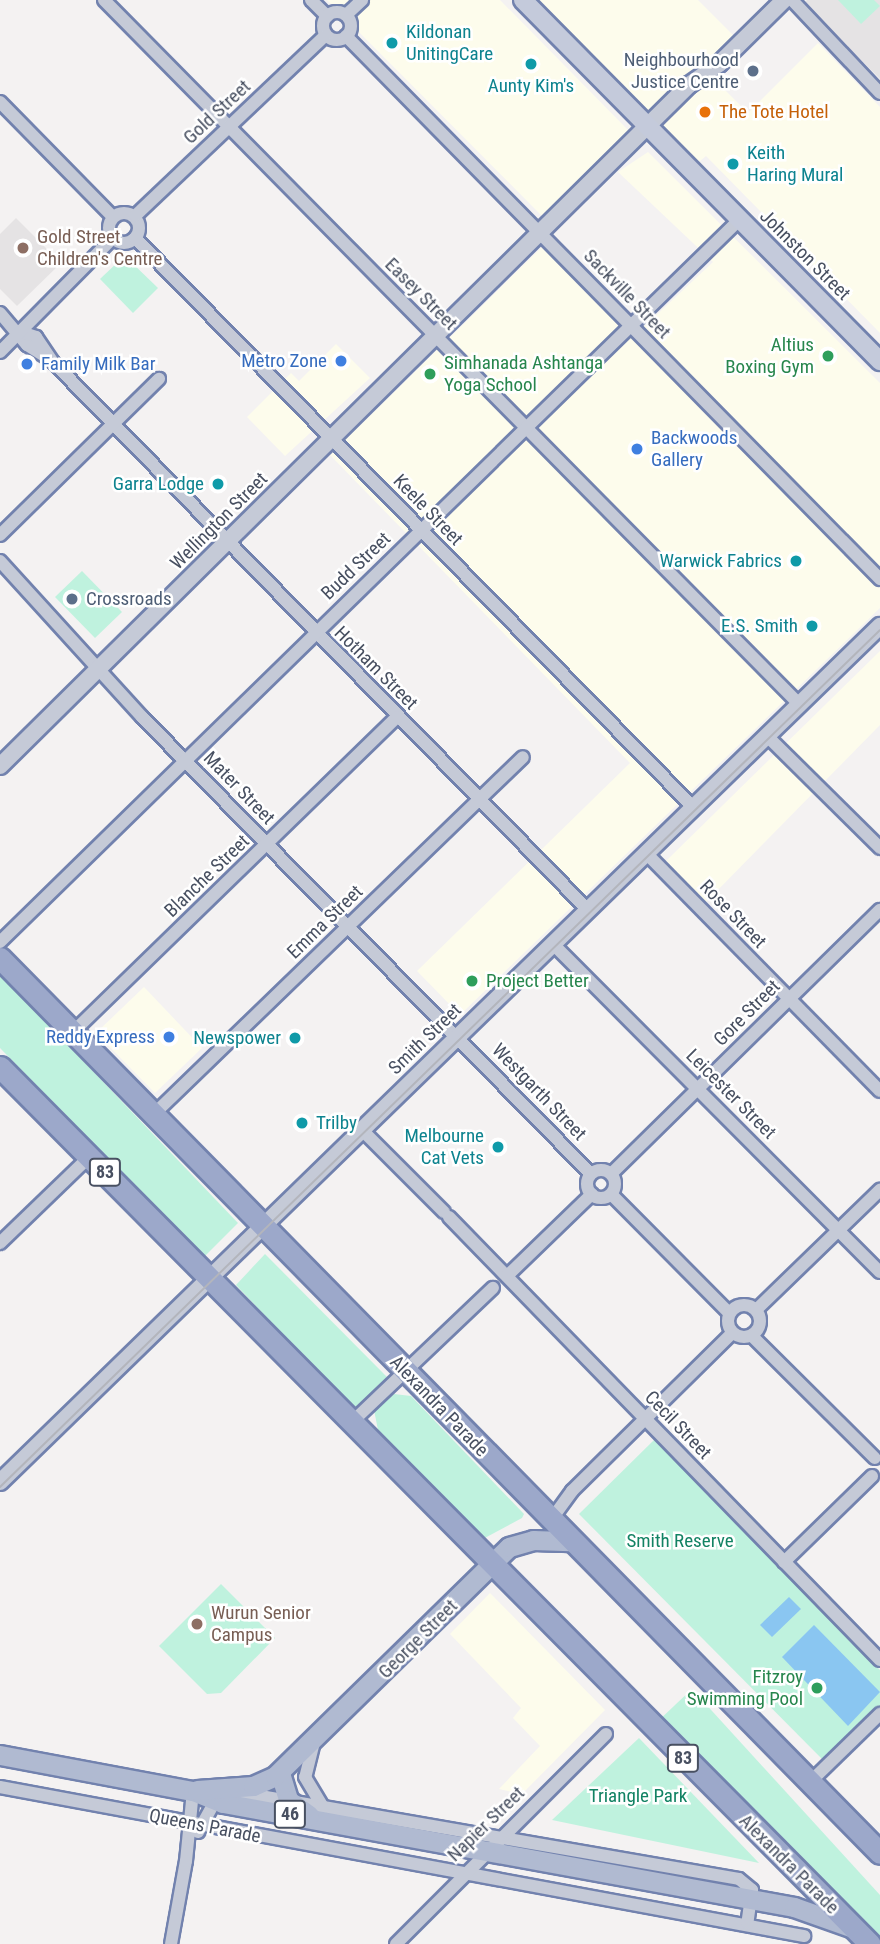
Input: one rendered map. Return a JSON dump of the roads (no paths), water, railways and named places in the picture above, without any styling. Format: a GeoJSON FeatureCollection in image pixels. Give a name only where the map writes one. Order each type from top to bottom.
{"type":"FeatureCollection","features":[{"type":"Feature","properties":{"kind":"highway","name":"Alexandra Parade"},"geometry":{"type":"LineString","coordinates":[[0,958],[880,1853]]}},
{"type":"Feature","properties":{"kind":"highway","name":"Alexandra Parade"},"geometry":{"type":"LineString","coordinates":[[0,1067],[870,1944]]}},
{"type":"Feature","properties":{"kind":"main road","name":"Johnston Street"},"geometry":{"type":"LineString","coordinates":[[523,0],[880,361]]}},
{"type":"Feature","properties":{"kind":"main road","name":"George Street"},"geometry":{"type":"LineString","coordinates":[[280,1773],[492,1565],[521,1542],[571,1541]]}},
{"type":"Feature","properties":{"kind":"main road","name":"Queens Parade"},"geometry":{"type":"LineString","coordinates":[[0,1755],[582,1860],[794,1907],[854,1928]]}},
{"type":"Feature","properties":{"kind":"main road","name":"Queens Parade"},"geometry":{"type":"LineString","coordinates":[[217,1795],[258,1785],[280,1773]]}},
{"type":"Feature","properties":{"kind":"main road"},"geometry":{"type":"LineString","coordinates":[[280,1773],[288,1800],[323,1812]]}},
{"type":"Feature","properties":{"kind":"street","name":"Easey Street"},"geometry":{"type":"LineString","coordinates":[[104,0],[799,704]]}},
{"type":"Feature","properties":{"kind":"street"},"geometry":{"type":"LineString","coordinates":[[311,0],[327,16]]}},
{"type":"Feature","properties":{"kind":"street"},"geometry":{"type":"LineString","coordinates":[[346,15],[362,0]]}},
{"type":"Feature","properties":{"kind":"street","name":"Wellington Street"},"geometry":{"type":"LineString","coordinates":[[0,766],[96,666],[434,334],[454,309],[467,304],[648,127],[784,0]]}},
{"type":"Feature","properties":{"kind":"street"},"geometry":{"type":"LineString","coordinates":[[792,0],[880,93]]}},
{"type":"Feature","properties":{"kind":"street"},"geometry":{"type":"LineString","coordinates":[[334,11],[346,15],[351,23],[346,36],[334,40],[326,35],[323,23],[327,16],[334,11]]}},
{"type":"Feature","properties":{"kind":"street","name":"Gold Street"},"geometry":{"type":"LineString","coordinates":[[135,216],[326,35]]}},
{"type":"Feature","properties":{"kind":"street","name":"Sackville Street"},"geometry":{"type":"LineString","coordinates":[[346,36],[880,579]]}},
{"type":"Feature","properties":{"kind":"street"},"geometry":{"type":"LineString","coordinates":[[0,102],[113,217]]}},
{"type":"Feature","properties":{"kind":"street"},"geometry":{"type":"LineString","coordinates":[[121,212],[135,216],[139,230],[135,238],[127,243],[113,238],[108,230],[113,217],[121,212]]}},
{"type":"Feature","properties":{"kind":"street","name":"Budd Street"},"geometry":{"type":"LineString","coordinates":[[0,942],[740,219]]}},
{"type":"Feature","properties":{"kind":"street"},"geometry":{"type":"LineString","coordinates":[[1,348],[113,238]]}},
{"type":"Feature","properties":{"kind":"street","name":"Keele Street"},"geometry":{"type":"LineString","coordinates":[[135,238],[693,807]]}},
{"type":"Feature","properties":{"kind":"street","name":"Hotham Street"},"geometry":{"type":"LineString","coordinates":[[0,313],[18,331],[27,345],[52,361],[397,717],[588,909]]}},
{"type":"Feature","properties":{"kind":"street"},"geometry":{"type":"LineString","coordinates":[[0,535],[159,379]]}},
{"type":"Feature","properties":{"kind":"street","name":"Mater Street"},"geometry":{"type":"LineString","coordinates":[[0,561],[185,761],[458,1037]]}},
{"type":"Feature","properties":{"kind":"street","name":"Smith Street"},"geometry":{"type":"LineString","coordinates":[[3,1473],[210,1278],[880,626]]}},
{"type":"Feature","properties":{"kind":"street","name":"Wellington Street"},"geometry":{"type":"LineString","coordinates":[[0,754],[96,666]]}},
{"type":"Feature","properties":{"kind":"street","name":"Blanche Street"},"geometry":{"type":"LineString","coordinates":[[73,1032],[397,717]]}},
{"type":"Feature","properties":{"kind":"street"},"geometry":{"type":"LineString","coordinates":[[767,736],[880,848]]}},
{"type":"Feature","properties":{"kind":"street","name":"Emma Street"},"geometry":{"type":"LineString","coordinates":[[154,1114],[523,757]]}},
{"type":"Feature","properties":{"kind":"street","name":"Rose Street"},"geometry":{"type":"LineString","coordinates":[[647,853],[880,1091]]}},
{"type":"Feature","properties":{"kind":"street","name":"Gore Street"},"geometry":{"type":"LineString","coordinates":[[611,1174],[880,910]]}},
{"type":"Feature","properties":{"kind":"street","name":"Leicester Street"},"geometry":{"type":"LineString","coordinates":[[553,944],[880,1272]]}},
{"type":"Feature","properties":{"kind":"street","name":"Westgarth Street"},"geometry":{"type":"LineString","coordinates":[[458,1037],[591,1174]]}},
{"type":"Feature","properties":{"kind":"street","name":"Cecil Street"},"geometry":{"type":"LineString","coordinates":[[362,1130],[880,1660]]}},
{"type":"Feature","properties":{"kind":"street"},"geometry":{"type":"LineString","coordinates":[[0,1243],[89,1157]]}},
{"type":"Feature","properties":{"kind":"street"},"geometry":{"type":"LineString","coordinates":[[599,1170],[611,1174],[615,1186],[611,1194],[603,1198],[592,1194],[588,1186],[591,1174],[599,1170]]}},
{"type":"Feature","properties":{"kind":"street"},"geometry":{"type":"LineString","coordinates":[[756,1310],[880,1191]]}},
{"type":"Feature","properties":{"kind":"street"},"geometry":{"type":"LineString","coordinates":[[507,1276],[592,1194]]}},
{"type":"Feature","properties":{"kind":"street"},"geometry":{"type":"LineString","coordinates":[[611,1194],[729,1313],[732,1333]]}},
{"type":"Feature","properties":{"kind":"street"},"geometry":{"type":"LineString","coordinates":[[351,1423],[493,1288]]}},
{"type":"Feature","properties":{"kind":"street"},"geometry":{"type":"LineString","coordinates":[[729,1313],[742,1305],[756,1310]]}},
{"type":"Feature","properties":{"kind":"street"},"geometry":{"type":"LineString","coordinates":[[752,1336],[760,1324],[756,1310]]}},
{"type":"Feature","properties":{"kind":"street"},"geometry":{"type":"LineString","coordinates":[[551,1520],[572,1491],[732,1333]]}},
{"type":"Feature","properties":{"kind":"street"},"geometry":{"type":"LineString","coordinates":[[732,1333],[752,1336],[878,1457],[870,1469],[876,1479],[784,1562]]}},
{"type":"Feature","properties":{"kind":"street"},"geometry":{"type":"LineString","coordinates":[[810,1782],[880,1714]]}},
{"type":"Feature","properties":{"kind":"street","name":"Napier Street"},"geometry":{"type":"LineString","coordinates":[[396,1944],[461,1874],[606,1734]]}},
{"type":"Feature","properties":{"kind":"street"},"geometry":{"type":"LineString","coordinates":[[314,1742],[305,1779],[323,1812]]}},
{"type":"Feature","properties":{"kind":"street","name":"Queens Parade"},"geometry":{"type":"LineString","coordinates":[[0,1787],[804,1936]]}},
{"type":"Feature","properties":{"kind":"street"},"geometry":{"type":"LineString","coordinates":[[192,1791],[196,1824]]}},
{"type":"Feature","properties":{"kind":"street"},"geometry":{"type":"LineString","coordinates":[[171,1944],[186,1861],[196,1824],[217,1795]]}},
{"type":"Feature","properties":{"kind":"street","name":"Queens Parade"},"geometry":{"type":"LineString","coordinates":[[217,1795],[288,1800]]}},
{"type":"Feature","properties":{"kind":"street"},"geometry":{"type":"LineString","coordinates":[[576,1895],[582,1860]]}},
{"type":"Feature","properties":{"kind":"street"},"geometry":{"type":"LineString","coordinates":[[747,1924],[752,1899]]}},
{"type":"Feature","properties":{"kind":"water"},"geometry":{"type":"Polygon","coordinates":[[[789,1597],[801,1609],[772,1637],[760,1625],[789,1597]]]}},
{"type":"Feature","properties":{"kind":"water"},"geometry":{"type":"Polygon","coordinates":[[[814,1625],[880,1692],[848,1726],[782,1657],[814,1625]]]}},
{"type":"Feature","properties":{"kind":"tram line"},"geometry":{"type":"LineString","coordinates":[[0,1487],[880,630]]}},
{"type":"Feature","properties":{"kind":"place","name":"Kildonan UnitingCare"},"geometry":{"type":"Point","coordinates":[392,43]}},
{"type":"Feature","properties":{"kind":"place","name":"Aunty Kim's"},"geometry":{"type":"Point","coordinates":[531,64]}},
{"type":"Feature","properties":{"kind":"place","name":"Neighbourhood Justice Centre"},"geometry":{"type":"Point","coordinates":[753,71]}},
{"type":"Feature","properties":{"kind":"place","name":"The Tote Hotel"},"geometry":{"type":"Point","coordinates":[705,112]}},
{"type":"Feature","properties":{"kind":"place","name":"Keith Haring Mural"},"geometry":{"type":"Point","coordinates":[733,164]}},
{"type":"Feature","properties":{"kind":"place","name":"Gold Street Children's Centre"},"geometry":{"type":"Point","coordinates":[23,248]}},
{"type":"Feature","properties":{"kind":"place","name":"Altius Boxing Gym"},"geometry":{"type":"Point","coordinates":[828,356]}},
{"type":"Feature","properties":{"kind":"place","name":"Metro Zone"},"geometry":{"type":"Point","coordinates":[341,361]}},
{"type":"Feature","properties":{"kind":"place","name":"Family Milk Bar"},"geometry":{"type":"Point","coordinates":[27,364]}},
{"type":"Feature","properties":{"kind":"place","name":"Simhanada Ashtanga Yoga School"},"geometry":{"type":"Point","coordinates":[430,374]}},
{"type":"Feature","properties":{"kind":"place","name":"Backwoods Gallery"},"geometry":{"type":"Point","coordinates":[637,449]}},
{"type":"Feature","properties":{"kind":"place","name":"Garra Lodge"},"geometry":{"type":"Point","coordinates":[218,484]}},
{"type":"Feature","properties":{"kind":"place","name":"Warwick Fabrics"},"geometry":{"type":"Point","coordinates":[796,561]}},
{"type":"Feature","properties":{"kind":"place","name":"Crossroads"},"geometry":{"type":"Point","coordinates":[72,599]}},
{"type":"Feature","properties":{"kind":"place","name":"E.S. Smith"},"geometry":{"type":"Point","coordinates":[812,626]}},
{"type":"Feature","properties":{"kind":"place","name":"Project Better"},"geometry":{"type":"Point","coordinates":[472,981]}},
{"type":"Feature","properties":{"kind":"place","name":"Reddy Express"},"geometry":{"type":"Point","coordinates":[169,1037]}},
{"type":"Feature","properties":{"kind":"place","name":"Newspower"},"geometry":{"type":"Point","coordinates":[295,1038]}},
{"type":"Feature","properties":{"kind":"place","name":"Trilby"},"geometry":{"type":"Point","coordinates":[302,1123]}},
{"type":"Feature","properties":{"kind":"place","name":"Melbourne Cat Vets"},"geometry":{"type":"Point","coordinates":[498,1147]}},
{"type":"Feature","properties":{"kind":"place","name":"Wurun Senior Campus"},"geometry":{"type":"Point","coordinates":[197,1624]}},
{"type":"Feature","properties":{"kind":"place","name":"Fitzroy Swimming Pool"},"geometry":{"type":"Point","coordinates":[817,1688]}},
{"type":"Feature","properties":{"kind":"park label","name":"Smith Reserve"},"geometry":{"type":"Point","coordinates":[680,1541]}},
{"type":"Feature","properties":{"kind":"park label","name":"Triangle Park"},"geometry":{"type":"Point","coordinates":[638,1796]}}]}
